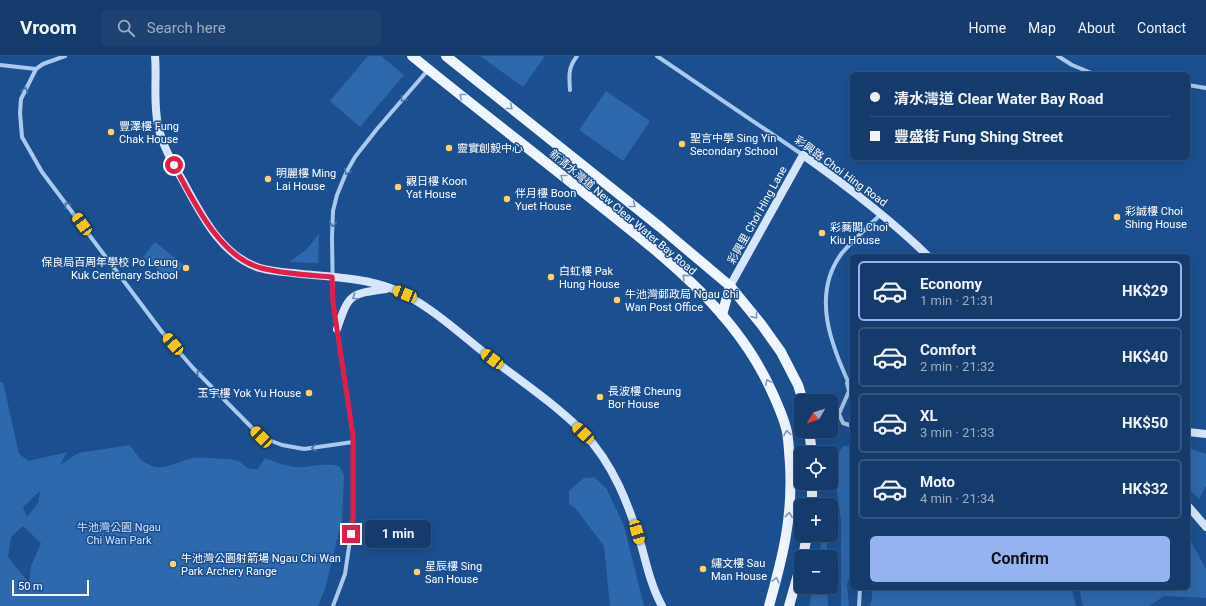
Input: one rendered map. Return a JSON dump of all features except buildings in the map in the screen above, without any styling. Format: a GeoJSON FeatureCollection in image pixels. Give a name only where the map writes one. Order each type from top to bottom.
{"type":"FeatureCollection","features":[{"type":"Feature","properties":{"kind":"main road"},"geometry":{"type":"LineString","coordinates":[[155,56],[155,110],[158,127],[164,144],[203,218],[218,237],[233,252],[248,262],[261,268],[284,272],[354,279],[391,288],[405,294],[419,303],[571,421],[596,446],[613,474],[626,500],[652,584],[662,606]]}},
{"type":"Feature","properties":{"kind":"main road","name":"新清水灣道 New Clear Water Bay Road"},"geometry":{"type":"LineString","coordinates":[[412,56],[628,229],[683,275],[713,304],[751,352],[763,372],[782,412],[787,434],[790,476],[788,528],[783,554],[769,606]]}},
{"type":"Feature","properties":{"kind":"main road","name":"新清水灣道 New Clear Water Bay Road"},"geometry":{"type":"LineString","coordinates":[[446,56],[660,226],[730,286],[761,324],[781,352],[798,385],[801,394]]}},
{"type":"Feature","properties":{"kind":"main road","name":"彩興里 Choi Hing Lane"},"geometry":{"type":"LineString","coordinates":[[730,286],[803,155]]}},
{"type":"Feature","properties":{"kind":"main road","name":"彩興路 Choi Hing Road"},"geometry":{"type":"LineString","coordinates":[[803,155],[882,213],[926,254]]}},
{"type":"Feature","properties":{"kind":"main road"},"geometry":{"type":"LineString","coordinates":[[722,315],[730,286]]}},
{"type":"Feature","properties":{"kind":"main road"},"geometry":{"type":"LineString","coordinates":[[337,330],[347,303],[357,294],[391,288]]}},
{"type":"Feature","properties":{"kind":"main road"},"geometry":{"type":"LineString","coordinates":[[1190,432],[1206,434]]}},
{"type":"Feature","properties":{"kind":"main road"},"geometry":{"type":"LineString","coordinates":[[1190,508],[1206,527]]}},
{"type":"Feature","properties":{"kind":"main road"},"geometry":{"type":"LineString","coordinates":[[789,606],[794,588]]}},
{"type":"Feature","properties":{"kind":"street"},"geometry":{"type":"LineString","coordinates":[[66,56],[43,64],[36,69],[21,99],[20,113],[22,137],[42,172],[162,332],[193,368],[261,437],[282,445],[304,449],[353,442]]}},
{"type":"Feature","properties":{"kind":"street"},"geometry":{"type":"LineString","coordinates":[[570,90],[569,70],[577,56]]}},
{"type":"Feature","properties":{"kind":"street","name":"彩興路 Choi Hing Road"},"geometry":{"type":"LineString","coordinates":[[657,56],[803,155]]}},
{"type":"Feature","properties":{"kind":"street"},"geometry":{"type":"LineString","coordinates":[[1058,56],[1072,65],[1089,72]]}},
{"type":"Feature","properties":{"kind":"street"},"geometry":{"type":"LineString","coordinates":[[0,65],[36,69]]}},
{"type":"Feature","properties":{"kind":"street"},"geometry":{"type":"LineString","coordinates":[[334,606],[346,574],[353,520],[353,435],[333,303],[333,211],[337,195],[346,173],[355,157],[428,69]]}},
{"type":"Feature","properties":{"kind":"street"},"geometry":{"type":"LineString","coordinates":[[1190,85],[1206,88]]}},
{"type":"Feature","properties":{"kind":"street"},"geometry":{"type":"LineString","coordinates":[[850,386],[831,339],[827,319],[826,293],[830,274],[842,253],[882,213]]}},
{"type":"Feature","properties":{"kind":"street"},"geometry":{"type":"LineString","coordinates":[[846,377],[848,391],[839,414],[843,423],[850,425]]}},
{"type":"Feature","properties":{"kind":"street"},"geometry":{"type":"LineString","coordinates":[[860,590],[860,606]]}},
{"type":"Feature","properties":{"kind":"green space"},"geometry":{"type":"Polygon","coordinates":[[[368,56],[381,56],[404,75],[360,127],[330,101],[368,56]]]}},
{"type":"Feature","properties":{"kind":"green space"},"geometry":{"type":"Polygon","coordinates":[[[480,56],[545,56],[523,87],[480,56]]]}},
{"type":"Feature","properties":{"kind":"green space"},"geometry":{"type":"Polygon","coordinates":[[[606,91],[650,121],[623,161],[579,130],[606,91]]]}},
{"type":"Feature","properties":{"kind":"green space"},"geometry":{"type":"Polygon","coordinates":[[[319,234],[318,263],[289,262],[306,250],[319,234]]]}},
{"type":"Feature","properties":{"kind":"green space"},"geometry":{"type":"Polygon","coordinates":[[[155,242],[184,265],[171,281],[143,257],[155,242]]]}},
{"type":"Feature","properties":{"kind":"green space","name":"牛池灣公園 Ngau Chi Wan Park"},"geometry":{"type":"Polygon","coordinates":[[[0,382],[3,382],[19,454],[29,461],[67,452],[60,465],[78,453],[130,445],[142,460],[152,466],[157,467],[167,466],[193,458],[202,458],[236,460],[247,468],[258,469],[265,458],[284,465],[296,467],[335,465],[340,467],[344,475],[342,520],[325,589],[318,606],[0,606],[0,382]],[[40,491],[23,507],[27,517],[38,503],[40,491]],[[23,526],[11,537],[8,557],[29,583],[31,566],[41,543],[23,526]]]}},
{"type":"Feature","properties":{"kind":"green space"},"geometry":{"type":"Polygon","coordinates":[[[850,445],[850,576],[847,584],[849,606],[841,606],[841,521],[837,490],[838,454],[843,446],[850,445]]]}},
{"type":"Feature","properties":{"kind":"green space"},"geometry":{"type":"Polygon","coordinates":[[[1190,449],[1206,454],[1206,486],[1199,499],[1190,489],[1190,449]]]}},
{"type":"Feature","properties":{"kind":"green space"},"geometry":{"type":"Polygon","coordinates":[[[594,477],[606,488],[624,526],[644,606],[610,606],[604,546],[575,508],[569,504],[569,491],[584,478],[594,477]]]}},
{"type":"Feature","properties":{"kind":"green space"},"geometry":{"type":"Polygon","coordinates":[[[1190,540],[1206,569],[1206,598],[1164,596],[1149,606],[1083,606],[1079,590],[1190,590],[1190,540]]]}},
{"type":"Feature","properties":{"kind":"green space"},"geometry":{"type":"Polygon","coordinates":[[[821,542],[827,542],[827,550],[820,550],[821,542]]]}},
{"type":"Feature","properties":{"kind":"green space"},"geometry":{"type":"Polygon","coordinates":[[[872,590],[1072,590],[1076,606],[871,606],[870,603],[872,600],[872,590]]]}},
{"type":"Feature","properties":{"kind":"green space"},"geometry":{"type":"Polygon","coordinates":[[[812,594],[827,594],[828,606],[809,606],[812,594]]]}},
{"type":"Feature","properties":{"kind":"place","name":"豐澤樓 Fung Chak House"},"geometry":{"type":"Point","coordinates":[111,132]}},
{"type":"Feature","properties":{"kind":"place","name":"聖言中學 Sing Yin Secondary School"},"geometry":{"type":"Point","coordinates":[682,144]}},
{"type":"Feature","properties":{"kind":"place","name":"靈實創毅中心"},"geometry":{"type":"Point","coordinates":[449,148]}},
{"type":"Feature","properties":{"kind":"place","name":"明麗樓 Ming Lai House"},"geometry":{"type":"Point","coordinates":[268,179]}},
{"type":"Feature","properties":{"kind":"place","name":"觀日樓 Koon Yat House"},"geometry":{"type":"Point","coordinates":[398,187]}},
{"type":"Feature","properties":{"kind":"place","name":"伴月樓 Boon Yuet House"},"geometry":{"type":"Point","coordinates":[507,199]}},
{"type":"Feature","properties":{"kind":"place","name":"彩誠樓 Choi Shing House"},"geometry":{"type":"Point","coordinates":[1117,217]}},
{"type":"Feature","properties":{"kind":"place","name":"彩蕎閣 Choi Kiu House"},"geometry":{"type":"Point","coordinates":[822,233]}},
{"type":"Feature","properties":{"kind":"place","name":"保良局百周年學校 Po Leung Kuk Centenary School"},"geometry":{"type":"Point","coordinates":[186,268]}},
{"type":"Feature","properties":{"kind":"place","name":"白虹樓 Pak Hung House"},"geometry":{"type":"Point","coordinates":[551,277]}},
{"type":"Feature","properties":{"kind":"place","name":"牛池灣郵政局 Ngau Chi Wan Post Office"},"geometry":{"type":"Point","coordinates":[617,300]}},
{"type":"Feature","properties":{"kind":"place","name":"玉宇樓 Yok Yu House"},"geometry":{"type":"Point","coordinates":[309,393]}},
{"type":"Feature","properties":{"kind":"place","name":"長波樓 Cheung Bor House"},"geometry":{"type":"Point","coordinates":[600,397]}},
{"type":"Feature","properties":{"kind":"place","name":"牛池灣公園射箭場 Ngau Chi Wan Park Archery Range"},"geometry":{"type":"Point","coordinates":[173,564]}},
{"type":"Feature","properties":{"kind":"place","name":"繡文樓 Sau Man House"},"geometry":{"type":"Point","coordinates":[703,569]}},
{"type":"Feature","properties":{"kind":"place","name":"星辰樓 Sing San House"},"geometry":{"type":"Point","coordinates":[417,572]}},
{"type":"Feature","properties":{"kind":"route"},"geometry":{"type":"LineString","coordinates":[[174,165],[203,218],[218,237],[233,252],[248,262],[261,268],[332,277],[333,303],[353,435],[353,520],[351,534]]}}]}
